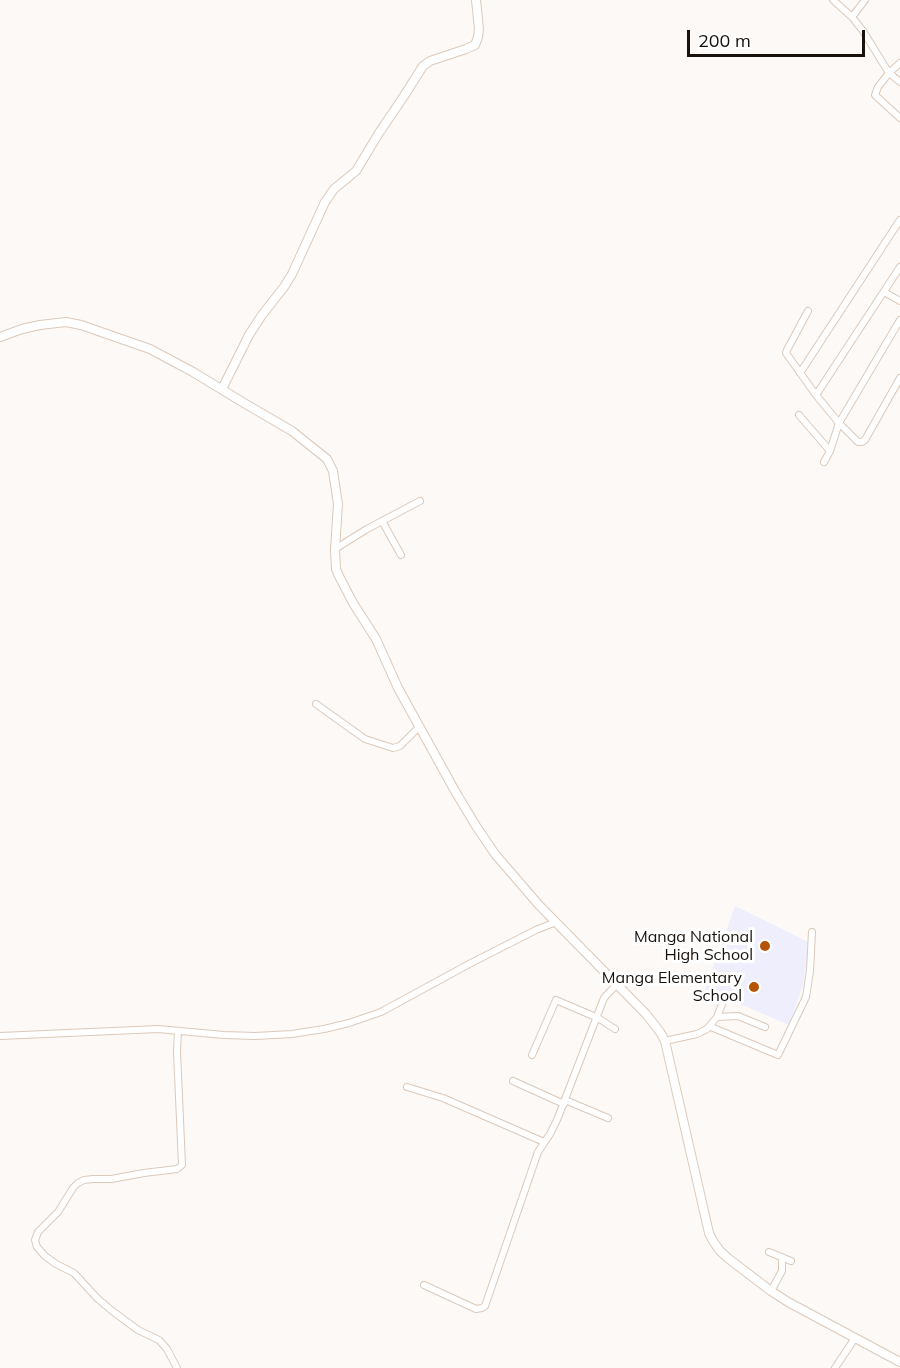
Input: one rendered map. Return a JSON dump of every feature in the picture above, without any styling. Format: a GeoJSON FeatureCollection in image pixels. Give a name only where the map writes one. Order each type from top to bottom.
{"type":"FeatureCollection","features":[{"type":"Feature","properties":{"kind":"street"},"geometry":{"type":"LineString","coordinates":[[222,389],[249,335],[292,274],[325,202],[334,189],[356,171],[423,66],[430,61],[475,45],[479,29],[476,0]]}},
{"type":"Feature","properties":{"kind":"street"},"geometry":{"type":"LineString","coordinates":[[833,0],[852,17],[889,72],[900,82]]}},
{"type":"Feature","properties":{"kind":"street"},"geometry":{"type":"LineString","coordinates":[[852,17],[865,0]]}},
{"type":"Feature","properties":{"kind":"street"},"geometry":{"type":"LineString","coordinates":[[900,63],[889,72],[874,95],[900,118]]}},
{"type":"Feature","properties":{"kind":"street"},"geometry":{"type":"LineString","coordinates":[[800,372],[900,220]]}},
{"type":"Feature","properties":{"kind":"street"},"geometry":{"type":"LineString","coordinates":[[816,395],[900,267]]}},
{"type":"Feature","properties":{"kind":"street"},"geometry":{"type":"LineString","coordinates":[[884,292],[900,301]]}},
{"type":"Feature","properties":{"kind":"street"},"geometry":{"type":"LineString","coordinates":[[808,311],[786,352],[816,395],[858,442],[863,442],[900,378]]}},
{"type":"Feature","properties":{"kind":"street"},"geometry":{"type":"LineString","coordinates":[[824,462],[839,423],[900,320]]}},
{"type":"Feature","properties":{"kind":"street"},"geometry":{"type":"LineString","coordinates":[[0,337],[22,328],[40,325],[66,322],[81,324],[150,350],[193,372],[292,431],[327,459],[333,471],[338,504],[336,569],[353,603],[376,639],[419,728],[476,826],[495,854],[556,922],[654,1023],[665,1041],[709,1233],[713,1241],[720,1251],[771,1291],[900,1362]]}},
{"type":"Feature","properties":{"kind":"street"},"geometry":{"type":"LineString","coordinates":[[799,415],[830,451]]}},
{"type":"Feature","properties":{"kind":"street"},"geometry":{"type":"LineString","coordinates":[[335,549],[420,501]]}},
{"type":"Feature","properties":{"kind":"street"},"geometry":{"type":"LineString","coordinates":[[382,521],[401,555]]}},
{"type":"Feature","properties":{"kind":"street"},"geometry":{"type":"LineString","coordinates":[[316,704],[365,739],[393,748],[400,746],[419,728]]}},
{"type":"Feature","properties":{"kind":"street"},"geometry":{"type":"LineString","coordinates":[[0,1036],[142,1029],[255,1036],[324,1029],[381,1012],[471,963],[556,922]]}},
{"type":"Feature","properties":{"kind":"street"},"geometry":{"type":"LineString","coordinates":[[711,1027],[778,1055],[806,997],[812,932]]}},
{"type":"Feature","properties":{"kind":"street"},"geometry":{"type":"LineString","coordinates":[[424,1285],[476,1309],[485,1306],[538,1152],[555,1126],[604,998],[617,984]]}},
{"type":"Feature","properties":{"kind":"street"},"geometry":{"type":"LineString","coordinates":[[665,1041],[697,1034],[711,1027],[724,999]]}},
{"type":"Feature","properties":{"kind":"street"},"geometry":{"type":"LineString","coordinates":[[532,1055],[556,1000],[598,1018],[615,1029]]}},
{"type":"Feature","properties":{"kind":"street"},"geometry":{"type":"LineString","coordinates":[[717,1017],[738,1016],[765,1027]]}},
{"type":"Feature","properties":{"kind":"street"},"geometry":{"type":"LineString","coordinates":[[177,1368],[171,1355],[159,1340],[138,1330],[111,1310],[74,1273],[45,1256],[37,1247],[35,1240],[38,1232],[58,1212],[78,1183],[84,1180],[111,1179],[177,1169],[182,1166],[178,1031]]}},
{"type":"Feature","properties":{"kind":"street"},"geometry":{"type":"LineString","coordinates":[[513,1081],[608,1118]]}},
{"type":"Feature","properties":{"kind":"street"},"geometry":{"type":"LineString","coordinates":[[407,1087],[443,1098],[544,1142]]}},
{"type":"Feature","properties":{"kind":"street"},"geometry":{"type":"LineString","coordinates":[[769,1252],[791,1261]]}},
{"type":"Feature","properties":{"kind":"street"},"geometry":{"type":"LineString","coordinates":[[771,1291],[782,1271],[783,1258]]}},
{"type":"Feature","properties":{"kind":"street"},"geometry":{"type":"LineString","coordinates":[[835,1368],[855,1338]]}},
{"type":"Feature","properties":{"kind":"shaded area"},"geometry":{"type":"Polygon","coordinates":[[[735,906],[810,943],[803,985],[789,1025],[705,989],[735,906]]]}},
{"type":"Feature","properties":{"kind":"place","name":"Manga National High School"},"geometry":{"type":"Point","coordinates":[765,946]}},
{"type":"Feature","properties":{"kind":"place","name":"Manga Elementary School"},"geometry":{"type":"Point","coordinates":[754,987]}}]}
